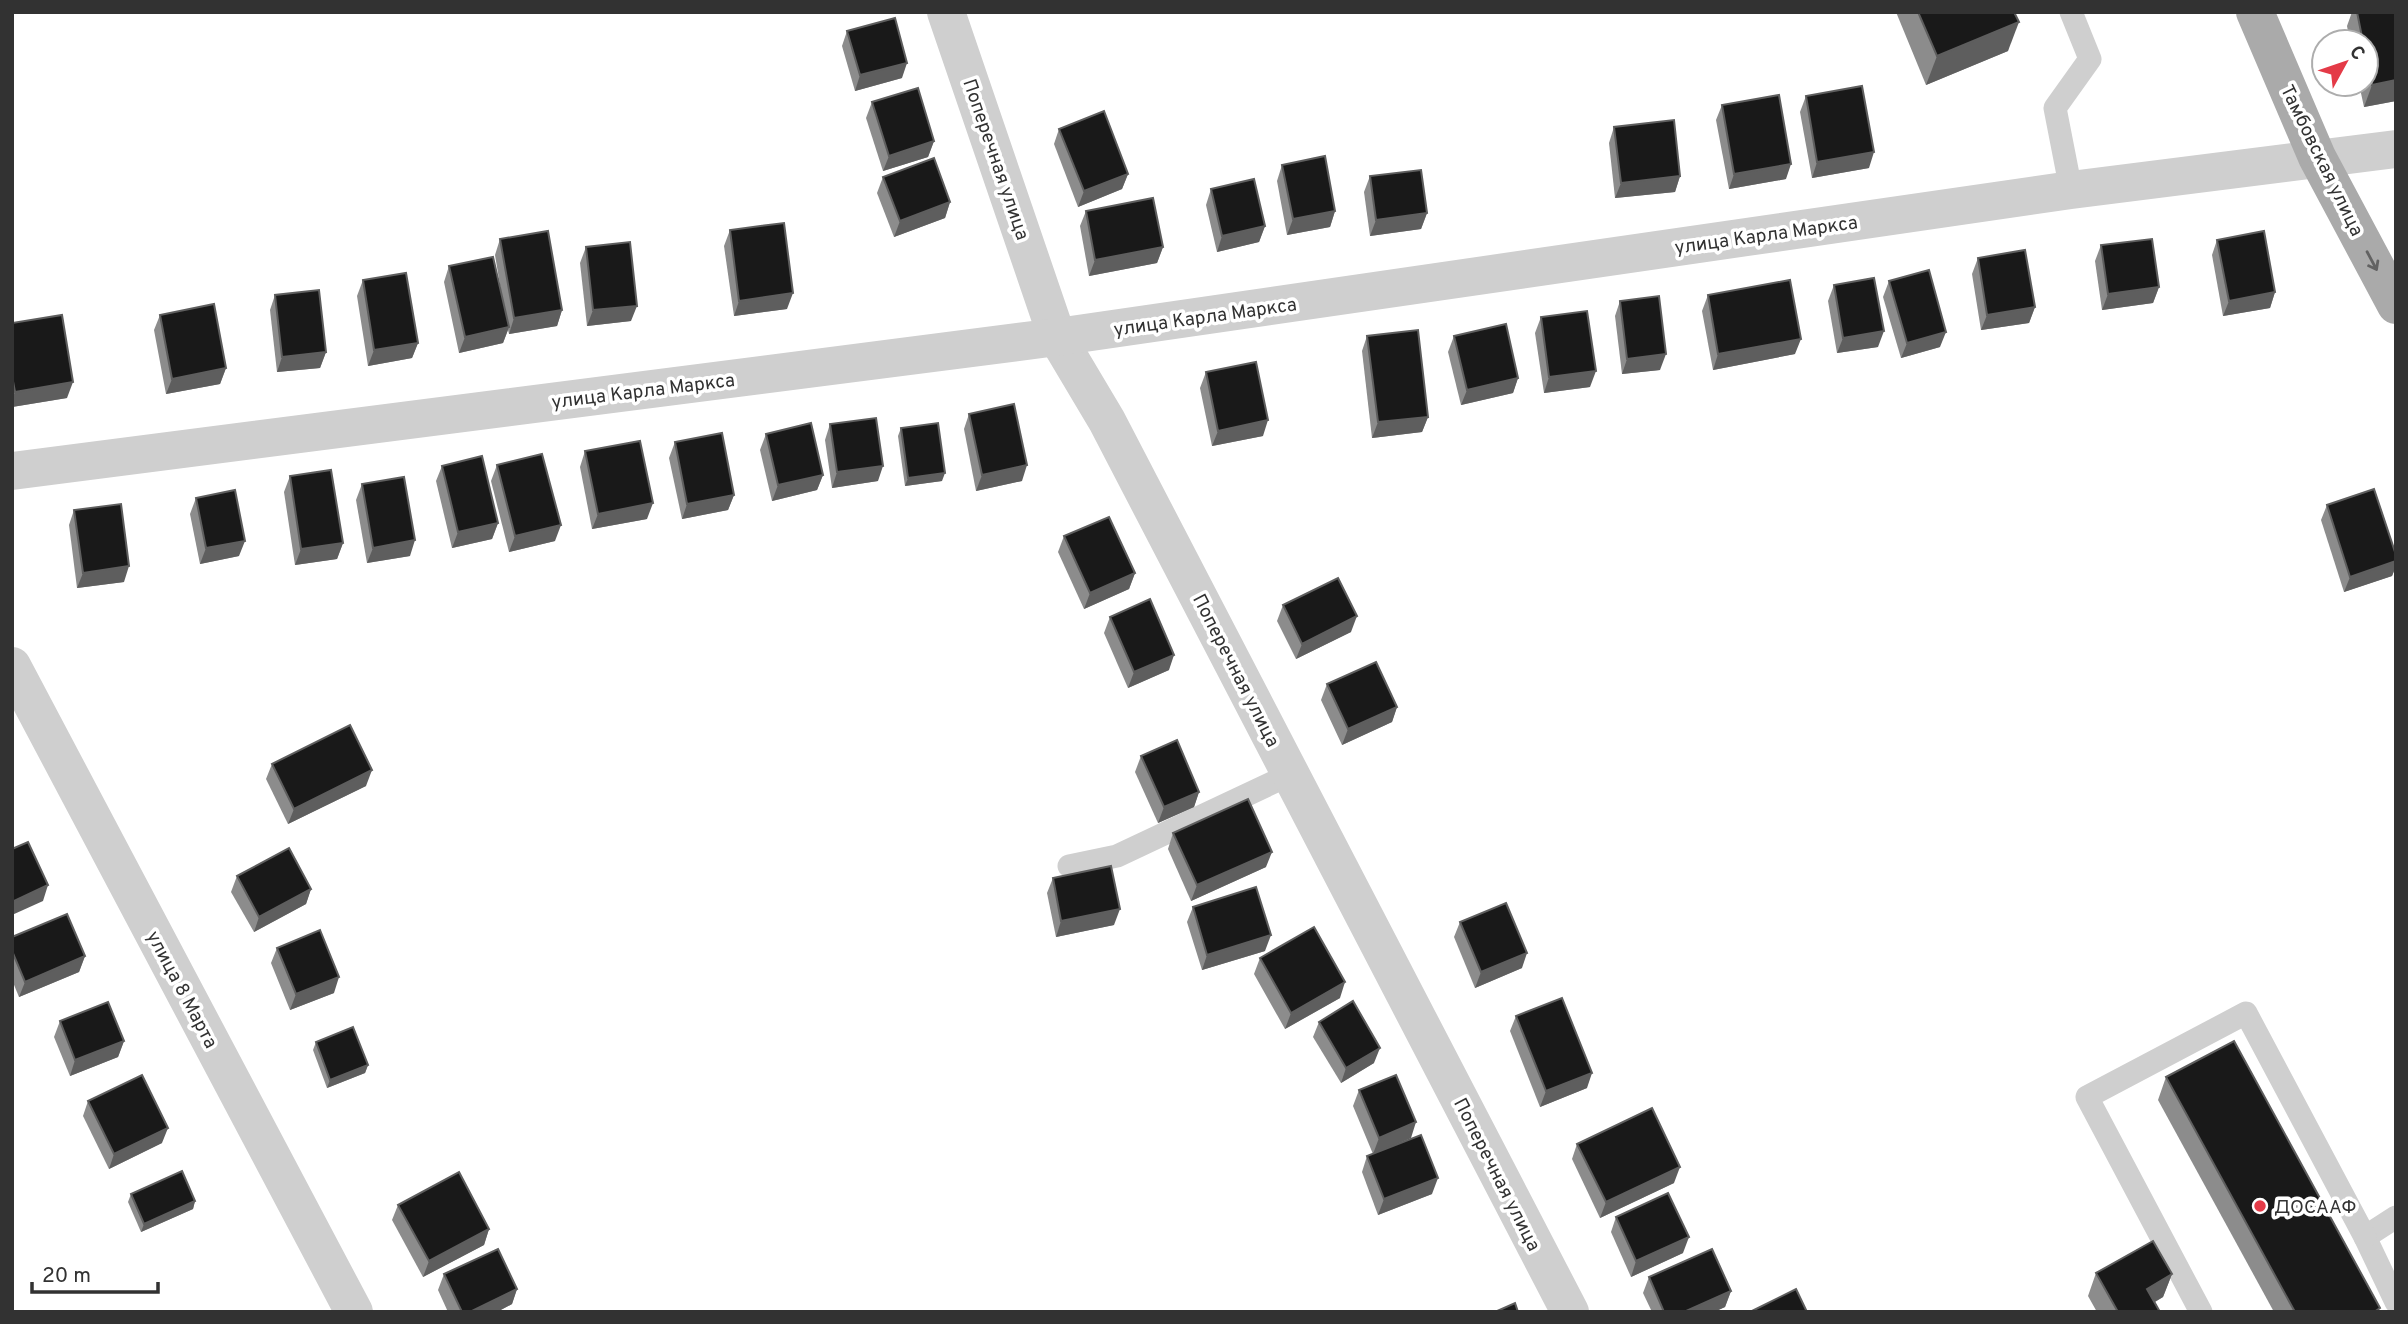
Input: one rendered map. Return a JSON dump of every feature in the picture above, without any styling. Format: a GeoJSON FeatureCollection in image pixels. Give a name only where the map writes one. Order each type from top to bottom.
{"type":"FeatureCollection","features":[{"type":"Feature","properties":{"kind":"main road","name":"Тамбовская улица"},"geometry":{"type":"LineString","coordinates":[[2255,12],[2317,157],[2396,305]]}},
{"type":"Feature","properties":{"kind":"street","name":"Поперечная улица"},"geometry":{"type":"LineString","coordinates":[[946,12],[1056,337],[1107,421],[1570,1312]]}},
{"type":"Feature","properties":{"kind":"street","name":"улица Карла Маркса"},"geometry":{"type":"LineString","coordinates":[[12,471],[1056,337],[2071,190],[2396,149]]}},
{"type":"Feature","properties":{"kind":"street","name":"улица 8 Марта"},"geometry":{"type":"LineString","coordinates":[[12,666],[354,1312]]}},
{"type":"Feature","properties":{"kind":"lane"},"geometry":{"type":"LineString","coordinates":[[2071,12],[2090,59],[2055,108],[2071,190]]}},
{"type":"Feature","properties":{"kind":"lane"},"geometry":{"type":"LineString","coordinates":[[1069,866],[1116,856],[1291,774]]}},
{"type":"Feature","properties":{"kind":"lane"},"geometry":{"type":"LineString","coordinates":[[2202,1312],[2087,1097],[2246,1013],[2365,1237],[2396,1302]]}},
{"type":"Feature","properties":{"kind":"lane"},"geometry":{"type":"LineString","coordinates":[[2365,1237],[2396,1217]]}},
{"type":"Feature","properties":{"kind":"building"},"geometry":{"type":"Polygon","coordinates":[[[1918,12],[2014,12],[2019,22],[1937,56],[1918,12]]]}},
{"type":"Feature","properties":{"kind":"building"},"geometry":{"type":"Polygon","coordinates":[[[2357,12],[2396,12],[2396,80],[2380,83],[2380,28],[2360,28],[2357,12]]]}},
{"type":"Feature","properties":{"kind":"building"},"geometry":{"type":"Polygon","coordinates":[[[895,18],[907,63],[860,75],[847,31],[895,18]]]}},
{"type":"Feature","properties":{"kind":"building"},"geometry":{"type":"Polygon","coordinates":[[[1862,86],[1874,152],[1817,162],[1806,96],[1862,86]]]}},
{"type":"Feature","properties":{"kind":"building"},"geometry":{"type":"Polygon","coordinates":[[[918,88],[934,141],[889,156],[872,102],[918,88]]]}},
{"type":"Feature","properties":{"kind":"building"},"geometry":{"type":"Polygon","coordinates":[[[1779,95],[1791,164],[1734,174],[1722,105],[1779,95]]]}},
{"type":"Feature","properties":{"kind":"building"},"geometry":{"type":"Polygon","coordinates":[[[1104,111],[1128,174],[1084,191],[1059,129],[1104,111]]]}},
{"type":"Feature","properties":{"kind":"building"},"geometry":{"type":"Polygon","coordinates":[[[1674,120],[1680,176],[1621,183],[1614,127],[1674,120]]]}},
{"type":"Feature","properties":{"kind":"building"},"geometry":{"type":"Polygon","coordinates":[[[1325,156],[1335,211],[1293,219],[1282,165],[1325,156]]]}},
{"type":"Feature","properties":{"kind":"building"},"geometry":{"type":"Polygon","coordinates":[[[934,158],[950,202],[900,221],[883,177],[934,158]]]}},
{"type":"Feature","properties":{"kind":"building"},"geometry":{"type":"Polygon","coordinates":[[[1421,170],[1427,213],[1376,220],[1370,176],[1421,170]]]}},
{"type":"Feature","properties":{"kind":"building"},"geometry":{"type":"Polygon","coordinates":[[[1254,179],[1265,226],[1222,236],[1211,189],[1254,179]]]}},
{"type":"Feature","properties":{"kind":"building"},"geometry":{"type":"Polygon","coordinates":[[[1153,198],[1163,247],[1095,260],[1086,211],[1153,198]]]}},
{"type":"Feature","properties":{"kind":"building"},"geometry":{"type":"Polygon","coordinates":[[[784,223],[793,293],[739,301],[730,230],[784,223]]]}},
{"type":"Feature","properties":{"kind":"building"},"geometry":{"type":"Polygon","coordinates":[[[548,231],[562,310],[514,318],[500,239],[548,231]]]}},
{"type":"Feature","properties":{"kind":"building"},"geometry":{"type":"Polygon","coordinates":[[[2264,231],[2275,292],[2229,301],[2217,240],[2264,231]]]}},
{"type":"Feature","properties":{"kind":"building"},"geometry":{"type":"Polygon","coordinates":[[[2152,239],[2159,287],[2108,294],[2101,245],[2152,239]]]}},
{"type":"Feature","properties":{"kind":"building"},"geometry":{"type":"Polygon","coordinates":[[[630,242],[637,306],[593,310],[586,247],[630,242]]]}},
{"type":"Feature","properties":{"kind":"building"},"geometry":{"type":"Polygon","coordinates":[[[2025,250],[2035,307],[1987,315],[1978,258],[2025,250]]]}},
{"type":"Feature","properties":{"kind":"building"},"geometry":{"type":"Polygon","coordinates":[[[493,257],[509,327],[465,337],[449,266],[493,257]]]}},
{"type":"Feature","properties":{"kind":"building"},"geometry":{"type":"Polygon","coordinates":[[[1929,270],[1946,332],[1907,343],[1889,281],[1929,270]]]}},
{"type":"Feature","properties":{"kind":"building"},"geometry":{"type":"Polygon","coordinates":[[[406,273],[418,343],[374,350],[363,280],[406,273]]]}},
{"type":"Feature","properties":{"kind":"building"},"geometry":{"type":"Polygon","coordinates":[[[1874,278],[1884,331],[1843,338],[1834,285],[1874,278]]]}},
{"type":"Feature","properties":{"kind":"building"},"geometry":{"type":"Polygon","coordinates":[[[1790,280],[1801,339],[1718,354],[1708,295],[1790,280]]]}},
{"type":"Feature","properties":{"kind":"building"},"geometry":{"type":"Polygon","coordinates":[[[319,290],[326,352],[282,357],[275,295],[319,290]]]}},
{"type":"Feature","properties":{"kind":"building"},"geometry":{"type":"Polygon","coordinates":[[[1659,296],[1666,354],[1627,359],[1620,301],[1659,296]]]}},
{"type":"Feature","properties":{"kind":"building"},"geometry":{"type":"Polygon","coordinates":[[[214,304],[226,368],[172,379],[160,315],[214,304]]]}},
{"type":"Feature","properties":{"kind":"building"},"geometry":{"type":"Polygon","coordinates":[[[1587,311],[1596,371],[1549,377],[1541,317],[1587,311]]]}},
{"type":"Feature","properties":{"kind":"building"},"geometry":{"type":"Polygon","coordinates":[[[62,315],[73,382],[15,392],[12,376],[12,323],[62,315]]]}},
{"type":"Feature","properties":{"kind":"building"},"geometry":{"type":"Polygon","coordinates":[[[1506,324],[1518,378],[1467,390],[1454,336],[1506,324]]]}},
{"type":"Feature","properties":{"kind":"building"},"geometry":{"type":"Polygon","coordinates":[[[1418,330],[1428,417],[1378,422],[1367,336],[1418,330]]]}},
{"type":"Feature","properties":{"kind":"building"},"geometry":{"type":"Polygon","coordinates":[[[1256,362],[1268,420],[1218,431],[1206,372],[1256,362]]]}},
{"type":"Feature","properties":{"kind":"building"},"geometry":{"type":"Polygon","coordinates":[[[1014,404],[1027,465],[982,475],[969,414],[1014,404]]]}},
{"type":"Feature","properties":{"kind":"building"},"geometry":{"type":"Polygon","coordinates":[[[876,418],[883,466],[837,472],[830,424],[876,418]]]}},
{"type":"Feature","properties":{"kind":"building"},"geometry":{"type":"Polygon","coordinates":[[[811,423],[823,475],[778,485],[766,434],[811,423]]]}},
{"type":"Feature","properties":{"kind":"building"},"geometry":{"type":"Polygon","coordinates":[[[938,423],[945,473],[908,478],[901,428],[938,423]]]}},
{"type":"Feature","properties":{"kind":"building"},"geometry":{"type":"Polygon","coordinates":[[[722,433],[734,495],[687,504],[675,442],[722,433]]]}},
{"type":"Feature","properties":{"kind":"building"},"geometry":{"type":"Polygon","coordinates":[[[640,441],[653,503],[598,514],[585,451],[640,441]]]}},
{"type":"Feature","properties":{"kind":"building"},"geometry":{"type":"Polygon","coordinates":[[[542,454],[561,525],[515,536],[497,465],[542,454]]]}},
{"type":"Feature","properties":{"kind":"building"},"geometry":{"type":"Polygon","coordinates":[[[482,456],[498,523],[458,532],[442,466],[482,456]]]}},
{"type":"Feature","properties":{"kind":"building"},"geometry":{"type":"Polygon","coordinates":[[[331,470],[343,543],[301,549],[290,476],[331,470]]]}},
{"type":"Feature","properties":{"kind":"building"},"geometry":{"type":"Polygon","coordinates":[[[404,477],[415,540],[373,548],[362,484],[404,477]]]}},
{"type":"Feature","properties":{"kind":"building"},"geometry":{"type":"Polygon","coordinates":[[[2374,489],[2396,561],[2350,577],[2327,505],[2374,489]]]}},
{"type":"Feature","properties":{"kind":"building"},"geometry":{"type":"Polygon","coordinates":[[[235,490],[245,541],[206,548],[196,498],[235,490]]]}},
{"type":"Feature","properties":{"kind":"building"},"geometry":{"type":"Polygon","coordinates":[[[121,504],[129,566],[83,573],[74,510],[121,504]]]}},
{"type":"Feature","properties":{"kind":"building"},"geometry":{"type":"Polygon","coordinates":[[[1109,517],[1135,573],[1090,593],[1064,536],[1109,517]]]}},
{"type":"Feature","properties":{"kind":"building"},"geometry":{"type":"Polygon","coordinates":[[[1338,578],[1357,616],[1302,644],[1283,605],[1338,578]]]}},
{"type":"Feature","properties":{"kind":"building"},"geometry":{"type":"Polygon","coordinates":[[[1150,599],[1174,655],[1134,672],[1110,617],[1150,599]]]}},
{"type":"Feature","properties":{"kind":"building"},"geometry":{"type":"Polygon","coordinates":[[[1376,662],[1397,707],[1348,729],[1327,684],[1376,662]]]}},
{"type":"Feature","properties":{"kind":"building"},"geometry":{"type":"Polygon","coordinates":[[[350,725],[372,770],[294,809],[272,764],[350,725]]]}},
{"type":"Feature","properties":{"kind":"building"},"geometry":{"type":"Polygon","coordinates":[[[1177,740],[1199,792],[1164,807],[1141,756],[1177,740]]]}},
{"type":"Feature","properties":{"kind":"building"},"geometry":{"type":"Polygon","coordinates":[[[1248,799],[1272,852],[1197,885],[1173,833],[1248,799]]]}},
{"type":"Feature","properties":{"kind":"building"},"geometry":{"type":"Polygon","coordinates":[[[28,842],[48,885],[12,902],[12,849],[28,842]]]}},
{"type":"Feature","properties":{"kind":"building"},"geometry":{"type":"Polygon","coordinates":[[[289,848],[311,889],[259,917],[237,876],[289,848]]]}},
{"type":"Feature","properties":{"kind":"building"},"geometry":{"type":"Polygon","coordinates":[[[1111,866],[1120,909],[1061,921],[1053,878],[1111,866]]]}},
{"type":"Feature","properties":{"kind":"building"},"geometry":{"type":"Polygon","coordinates":[[[1256,887],[1271,935],[1207,955],[1193,907],[1256,887]]]}},
{"type":"Feature","properties":{"kind":"building"},"geometry":{"type":"Polygon","coordinates":[[[1506,903],[1527,953],[1481,972],[1460,922],[1506,903]]]}},
{"type":"Feature","properties":{"kind":"building"},"geometry":{"type":"Polygon","coordinates":[[[67,914],[85,956],[25,982],[12,951],[12,937],[67,914]]]}},
{"type":"Feature","properties":{"kind":"building"},"geometry":{"type":"Polygon","coordinates":[[[1314,927],[1345,982],[1291,1013],[1260,958],[1314,927]]]}},
{"type":"Feature","properties":{"kind":"building"},"geometry":{"type":"Polygon","coordinates":[[[320,930],[339,977],[296,994],[277,948],[320,930]]]}},
{"type":"Feature","properties":{"kind":"building"},"geometry":{"type":"Polygon","coordinates":[[[1562,998],[1592,1073],[1546,1091],[1516,1016],[1562,998]]]}},
{"type":"Feature","properties":{"kind":"building"},"geometry":{"type":"Polygon","coordinates":[[[1353,1001],[1380,1048],[1346,1068],[1319,1022],[1353,1001]]]}},
{"type":"Feature","properties":{"kind":"building"},"geometry":{"type":"Polygon","coordinates":[[[108,1002],[124,1041],[75,1060],[60,1021],[108,1002]]]}},
{"type":"Feature","properties":{"kind":"building"},"geometry":{"type":"Polygon","coordinates":[[[353,1027],[368,1065],[330,1080],[316,1042],[353,1027]]]}},
{"type":"Feature","properties":{"kind":"building","name":"ДОСААФ"},"geometry":{"type":"Polygon","coordinates":[[[2234,1041],[2380,1308],[2374,1312],[2295,1312],[2166,1077],[2234,1041]]]}},
{"type":"Feature","properties":{"kind":"building"},"geometry":{"type":"Polygon","coordinates":[[[142,1075],[168,1128],[114,1154],[88,1101],[142,1075]]]}},
{"type":"Feature","properties":{"kind":"building"},"geometry":{"type":"Polygon","coordinates":[[[1396,1075],[1416,1122],[1379,1138],[1359,1090],[1396,1075]]]}},
{"type":"Feature","properties":{"kind":"building"},"geometry":{"type":"Polygon","coordinates":[[[1652,1108],[1680,1167],[1606,1202],[1577,1144],[1652,1108]]]}},
{"type":"Feature","properties":{"kind":"building"},"geometry":{"type":"Polygon","coordinates":[[[1421,1135],[1438,1178],[1384,1199],[1367,1156],[1421,1135]]]}},
{"type":"Feature","properties":{"kind":"building"},"geometry":{"type":"Polygon","coordinates":[[[182,1171],[195,1201],[144,1224],[131,1194],[182,1171]]]}},
{"type":"Feature","properties":{"kind":"building"},"geometry":{"type":"Polygon","coordinates":[[[459,1172],[489,1229],[429,1261],[398,1205],[459,1172]]]}},
{"type":"Feature","properties":{"kind":"building"},"geometry":{"type":"Polygon","coordinates":[[[1668,1193],[1689,1237],[1636,1261],[1616,1217],[1668,1193]]]}},
{"type":"Feature","properties":{"kind":"building"},"geometry":{"type":"Polygon","coordinates":[[[2153,1241],[2172,1274],[2147,1289],[2160,1312],[2118,1312],[2096,1273],[2153,1241]]]}},
{"type":"Feature","properties":{"kind":"building"},"geometry":{"type":"Polygon","coordinates":[[[498,1249],[517,1289],[470,1312],[462,1312],[444,1274],[498,1249]]]}},
{"type":"Feature","properties":{"kind":"building"},"geometry":{"type":"Polygon","coordinates":[[[1712,1249],[1731,1291],[1684,1312],[1664,1312],[1649,1277],[1712,1249]]]}},
{"type":"Feature","properties":{"kind":"building"},"geometry":{"type":"Polygon","coordinates":[[[1796,1289],[1807,1312],[1750,1312],[1796,1289]]]}},
{"type":"Feature","properties":{"kind":"building"},"geometry":{"type":"Polygon","coordinates":[[[1515,1303],[1518,1312],[1495,1312],[1515,1303]]]}},
{"type":"Feature","properties":{"kind":"place","name":"ДОСААФ"},"geometry":{"type":"Point","coordinates":[2260,1206]}}]}
